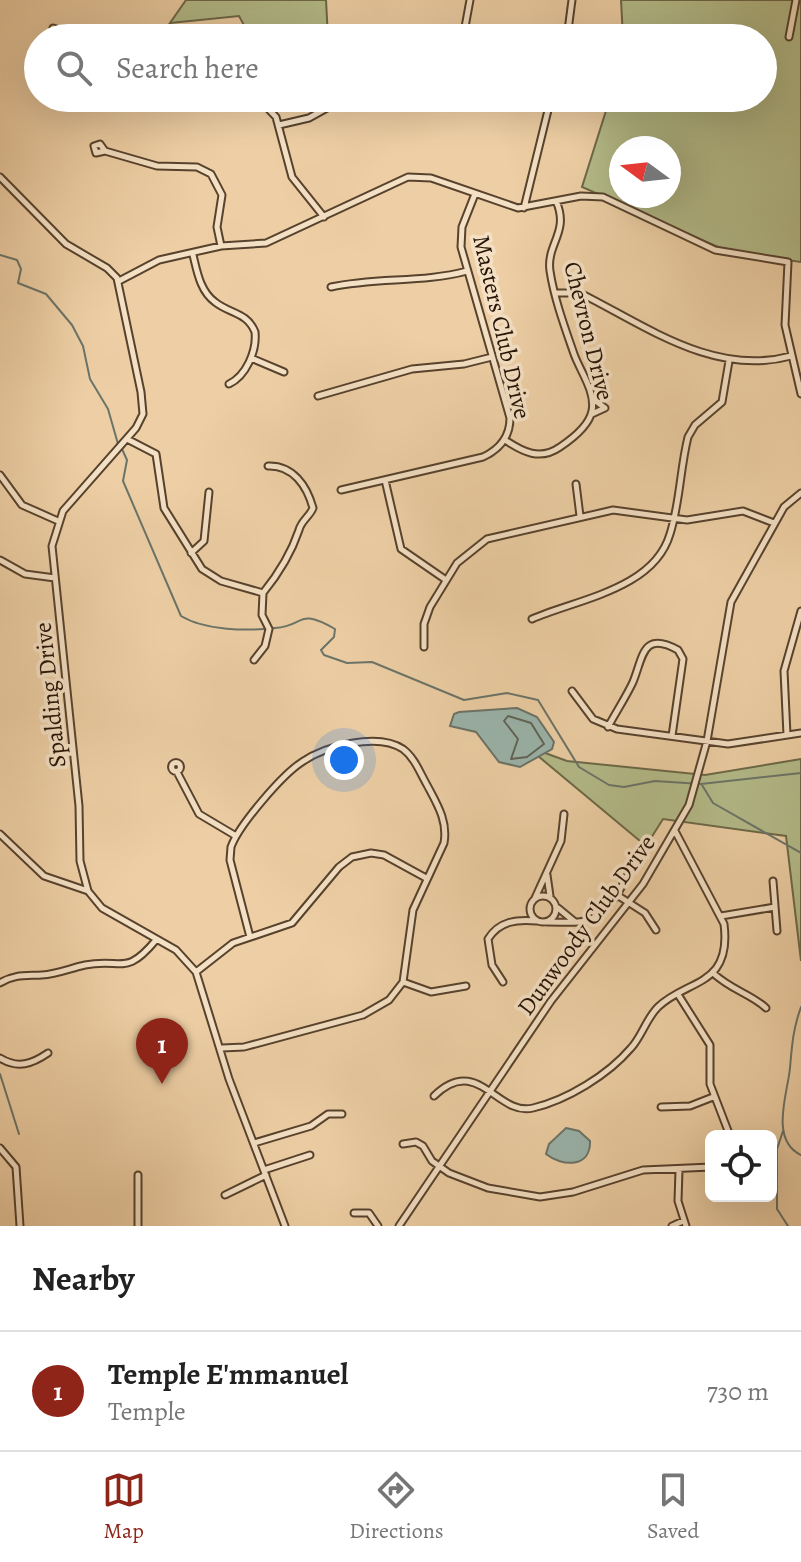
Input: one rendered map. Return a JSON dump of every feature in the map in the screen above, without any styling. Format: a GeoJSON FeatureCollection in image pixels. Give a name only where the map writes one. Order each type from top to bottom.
{"type":"FeatureCollection","features":[{"type":"Feature","properties":{"kind":"street"},"geometry":{"type":"LineString","coordinates":[[466,24],[470,0]]}},
{"type":"Feature","properties":{"kind":"street"},"geometry":{"type":"LineString","coordinates":[[569,24],[572,0]]}},
{"type":"Feature","properties":{"kind":"street"},"geometry":{"type":"LineString","coordinates":[[789,37],[796,0]]}},
{"type":"Feature","properties":{"kind":"street"},"geometry":{"type":"LineString","coordinates":[[272,112],[279,125],[292,177],[324,217]]}},
{"type":"Feature","properties":{"kind":"street"},"geometry":{"type":"LineString","coordinates":[[279,125],[309,118],[320,112]]}},
{"type":"Feature","properties":{"kind":"street"},"geometry":{"type":"LineString","coordinates":[[524,208],[548,112]]}},
{"type":"Feature","properties":{"kind":"street"},"geometry":{"type":"LineString","coordinates":[[105,151],[157,166],[197,167],[211,174],[222,195],[217,227],[221,246]]}},
{"type":"Feature","properties":{"kind":"street"},"geometry":{"type":"LineString","coordinates":[[0,177],[66,244],[107,268],[119,281],[151,263],[221,246],[266,243],[408,177],[431,178],[502,205],[524,208],[581,196],[603,197],[715,250],[784,260],[790,265],[785,315],[801,394]]}},
{"type":"Feature","properties":{"kind":"street","name":"Masters Club Drive"},"geometry":{"type":"LineString","coordinates":[[341,490],[483,457],[505,440],[510,418],[467,271],[460,236],[475,194]]}},
{"type":"Feature","properties":{"kind":"street","name":"Chevron Drive"},"geometry":{"type":"LineString","coordinates":[[505,440],[527,453],[547,454],[563,445],[592,415],[593,399],[574,353],[550,265],[561,228],[556,201]]}},
{"type":"Feature","properties":{"kind":"street"},"geometry":{"type":"LineString","coordinates":[[193,255],[200,281],[209,297],[243,315],[252,325],[256,341],[251,358],[236,380],[229,384]]}},
{"type":"Feature","properties":{"kind":"street"},"geometry":{"type":"LineString","coordinates":[[331,287],[363,281],[436,279],[467,271]]}},
{"type":"Feature","properties":{"kind":"street","name":"Spalding Drive"},"geometry":{"type":"LineString","coordinates":[[88,891],[80,861],[79,806],[52,546],[58,521],[69,502],[140,423],[143,405],[119,281]]}},
{"type":"Feature","properties":{"kind":"street"},"geometry":{"type":"LineString","coordinates":[[556,293],[579,293],[698,352],[729,361],[761,363],[791,356]]}},
{"type":"Feature","properties":{"kind":"street"},"geometry":{"type":"LineString","coordinates":[[318,396],[412,369],[464,364],[492,357]]}},
{"type":"Feature","properties":{"kind":"street"},"geometry":{"type":"LineString","coordinates":[[251,358],[284,372]]}},
{"type":"Feature","properties":{"kind":"street"},"geometry":{"type":"LineString","coordinates":[[532,619],[639,576],[664,549],[674,518],[688,437],[695,425],[722,402],[729,361]]}},
{"type":"Feature","properties":{"kind":"street"},"geometry":{"type":"LineString","coordinates":[[592,415],[605,408],[593,399]]}},
{"type":"Feature","properties":{"kind":"street"},"geometry":{"type":"LineString","coordinates":[[127,439],[156,454],[164,508],[191,553],[213,577],[263,593]]}},
{"type":"Feature","properties":{"kind":"street"},"geometry":{"type":"LineString","coordinates":[[254,660],[265,646],[270,628],[262,615],[263,593],[284,565],[296,544],[300,526],[313,508],[305,487],[292,472],[283,466],[268,466]]}},
{"type":"Feature","properties":{"kind":"street"},"geometry":{"type":"LineString","coordinates":[[0,475],[22,505],[58,521]]}},
{"type":"Feature","properties":{"kind":"street"},"geometry":{"type":"LineString","coordinates":[[385,480],[401,549],[446,580]]}},
{"type":"Feature","properties":{"kind":"street"},"geometry":{"type":"LineString","coordinates":[[576,484],[580,516]]}},
{"type":"Feature","properties":{"kind":"street"},"geometry":{"type":"LineString","coordinates":[[191,553],[204,541],[209,492]]}},
{"type":"Feature","properties":{"kind":"street","name":"Dunwoody Club Drive"},"geometry":{"type":"LineString","coordinates":[[399,1226],[551,1001],[629,904],[675,830],[695,790],[707,741],[731,602],[774,523],[788,502],[801,493]]}},
{"type":"Feature","properties":{"kind":"street"},"geometry":{"type":"LineString","coordinates":[[424,647],[426,614],[462,557],[487,539],[580,516],[623,509],[701,520],[743,511],[774,523]]}},
{"type":"Feature","properties":{"kind":"street"},"geometry":{"type":"LineString","coordinates":[[0,560],[25,574],[55,578]]}},
{"type":"Feature","properties":{"kind":"street"},"geometry":{"type":"LineString","coordinates":[[787,735],[784,671],[801,611]]}},
{"type":"Feature","properties":{"kind":"street"},"geometry":{"type":"LineString","coordinates":[[608,727],[632,683],[642,652],[650,645],[661,644],[678,650],[683,659],[672,736]]}},
{"type":"Feature","properties":{"kind":"street"},"geometry":{"type":"LineString","coordinates":[[572,691],[589,715],[608,727],[744,743],[801,733]]}},
{"type":"Feature","properties":{"kind":"street"},"geometry":{"type":"LineString","coordinates":[[224,1056],[244,1047],[369,1013],[389,1000],[403,982],[410,923],[426,878],[444,843],[444,819],[413,759],[401,748],[384,741],[343,748],[303,761],[236,836],[230,860],[250,937]]}},
{"type":"Feature","properties":{"kind":"street"},"geometry":{"type":"LineString","coordinates":[[177,772],[199,814],[236,836]]}},
{"type":"Feature","properties":{"kind":"street"},"geometry":{"type":"LineString","coordinates":[[503,982],[492,965],[488,939],[499,927],[518,919],[535,898],[563,834],[564,814]]}},
{"type":"Feature","properties":{"kind":"street"},"geometry":{"type":"LineString","coordinates":[[434,1096],[459,1083],[476,1083],[510,1104],[526,1109],[567,1095],[622,1057],[655,1010],[713,973],[726,937],[721,916],[675,830]]}},
{"type":"Feature","properties":{"kind":"street"},"geometry":{"type":"LineString","coordinates":[[0,834],[44,876],[88,891],[102,908],[176,950],[191,965],[285,1226]]}},
{"type":"Feature","properties":{"kind":"street"},"geometry":{"type":"LineString","coordinates":[[196,972],[233,943],[292,923],[339,867],[357,855],[384,855],[426,878]]}},
{"type":"Feature","properties":{"kind":"street"},"geometry":{"type":"LineString","coordinates":[[518,919],[588,923],[601,914],[617,895],[637,858]]}},
{"type":"Feature","properties":{"kind":"street"},"geometry":{"type":"LineString","coordinates":[[547,874],[550,898],[575,922]]}},
{"type":"Feature","properties":{"kind":"street"},"geometry":{"type":"LineString","coordinates":[[773,881],[777,931]]}},
{"type":"Feature","properties":{"kind":"street"},"geometry":{"type":"LineString","coordinates":[[617,895],[645,913],[656,930]]}},
{"type":"Feature","properties":{"kind":"street"},"geometry":{"type":"LineString","coordinates":[[535,898],[550,898]]}},
{"type":"Feature","properties":{"kind":"street"},"geometry":{"type":"LineString","coordinates":[[530,905],[531,915],[537,921]]}},
{"type":"Feature","properties":{"kind":"street"},"geometry":{"type":"LineString","coordinates":[[547,922],[555,916],[556,906]]}},
{"type":"Feature","properties":{"kind":"street"},"geometry":{"type":"LineString","coordinates":[[721,916],[775,907]]}},
{"type":"Feature","properties":{"kind":"street"},"geometry":{"type":"LineString","coordinates":[[0,983],[13,977],[53,974],[89,964],[128,964],[142,956],[156,940]]}},
{"type":"Feature","properties":{"kind":"street"},"geometry":{"type":"LineString","coordinates":[[191,965],[206,962]]}},
{"type":"Feature","properties":{"kind":"street"},"geometry":{"type":"LineString","coordinates":[[713,973],[733,991],[757,1000],[766,1008]]}},
{"type":"Feature","properties":{"kind":"street"},"geometry":{"type":"LineString","coordinates":[[403,982],[431,992],[466,986]]}},
{"type":"Feature","properties":{"kind":"street"},"geometry":{"type":"LineString","coordinates":[[679,996],[710,1045],[709,1080],[727,1130]]}},
{"type":"Feature","properties":{"kind":"street"},"geometry":{"type":"LineString","coordinates":[[222,1048],[244,1047]]}},
{"type":"Feature","properties":{"kind":"street"},"geometry":{"type":"LineString","coordinates":[[0,1058],[20,1065],[48,1053]]}},
{"type":"Feature","properties":{"kind":"street"},"geometry":{"type":"LineString","coordinates":[[661,1107],[690,1106],[713,1097]]}},
{"type":"Feature","properties":{"kind":"street"},"geometry":{"type":"LineString","coordinates":[[254,1143],[311,1126],[328,1114],[342,1114]]}},
{"type":"Feature","properties":{"kind":"street"},"geometry":{"type":"LineString","coordinates":[[403,1144],[416,1142],[441,1168],[488,1188],[540,1197],[573,1192],[643,1170],[705,1168]]}},
{"type":"Feature","properties":{"kind":"street"},"geometry":{"type":"LineString","coordinates":[[0,1148],[16,1167],[20,1226]]}},
{"type":"Feature","properties":{"kind":"street"},"geometry":{"type":"LineString","coordinates":[[225,1195],[265,1173],[310,1155]]}},
{"type":"Feature","properties":{"kind":"street"},"geometry":{"type":"LineString","coordinates":[[672,1226],[685,1224],[678,1201],[679,1170]]}},
{"type":"Feature","properties":{"kind":"street"},"geometry":{"type":"LineString","coordinates":[[138,1175],[138,1226]]}},
{"type":"Feature","properties":{"kind":"street"},"geometry":{"type":"LineString","coordinates":[[354,1213],[369,1213],[378,1226]]}},
{"type":"Feature","properties":{"kind":"green space"},"geometry":{"type":"Polygon","coordinates":[[[186,0],[326,0],[327,24],[243,24],[239,16],[170,23],[186,0]]]}},
{"type":"Feature","properties":{"kind":"green space"},"geometry":{"type":"Polygon","coordinates":[[[621,0],[801,0],[801,262],[727,251],[630,208],[681,208],[681,136],[609,136],[609,199],[582,187],[606,112],[777,112],[777,24],[622,24],[621,0]]]}},
{"type":"Feature","properties":{"kind":"green space"},"geometry":{"type":"Polygon","coordinates":[[[526,746],[567,761],[705,775],[801,759],[801,961],[786,836],[663,819],[646,846],[526,746]]]}},
{"type":"Feature","properties":{"kind":"water"},"geometry":{"type":"Polygon","coordinates":[[[517,708],[537,717],[554,742],[552,749],[520,767],[499,762],[476,732],[450,726],[454,714],[459,712],[517,708]]]}},
{"type":"Feature","properties":{"kind":"water"},"geometry":{"type":"Polygon","coordinates":[[[566,1128],[579,1131],[590,1141],[589,1150],[581,1160],[567,1163],[546,1154],[549,1144],[566,1128]]]}},
{"type":"Feature","properties":{"kind":"waterway"},"geometry":{"type":"LineString","coordinates":[[0,255],[17,260],[21,269],[18,283],[46,294],[72,325],[83,346],[90,379],[108,409],[118,444]]}},
{"type":"Feature","properties":{"kind":"waterway"},"geometry":{"type":"LineString","coordinates":[[122,449],[127,460],[123,481],[181,616],[191,621],[227,629],[252,630],[285,627],[307,618],[314,619],[335,629],[334,637],[321,650],[324,655],[347,663],[372,662],[464,700],[507,693],[538,700],[579,767],[609,785],[624,787],[655,781],[701,784],[801,773]]}},
{"type":"Feature","properties":{"kind":"waterway"},"geometry":{"type":"LineString","coordinates":[[702,785],[713,803],[801,853]]}},
{"type":"Feature","properties":{"kind":"waterway"},"geometry":{"type":"LineString","coordinates":[[801,1007],[793,1037],[783,1115],[786,1138],[791,1148],[801,1155]]}},
{"type":"Feature","properties":{"kind":"waterway"},"geometry":{"type":"LineString","coordinates":[[0,1074],[19,1134]]}},
{"type":"Feature","properties":{"kind":"waterway"},"geometry":{"type":"LineString","coordinates":[[783,1131],[777,1149],[777,1209],[788,1226]]}},
{"type":"Feature","properties":{"kind":"place","name":"Temple E'mmanuel"},"geometry":{"type":"Point","coordinates":[162,1084]}}]}
